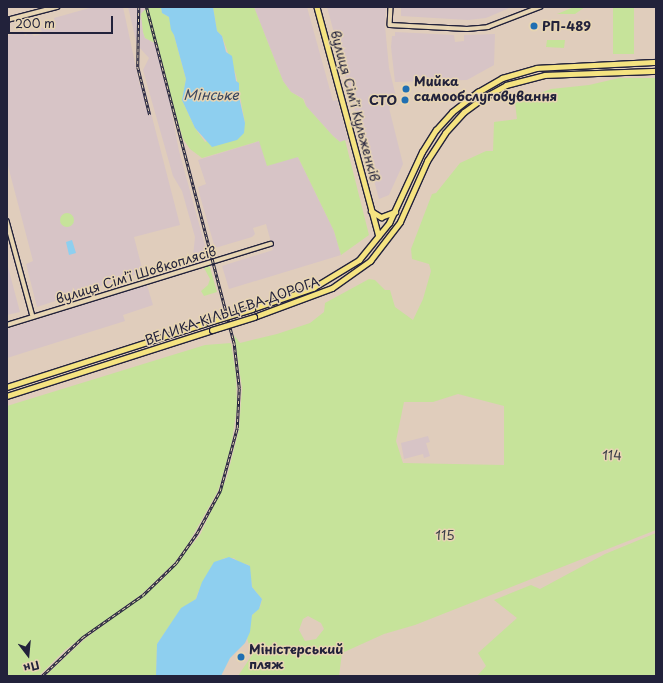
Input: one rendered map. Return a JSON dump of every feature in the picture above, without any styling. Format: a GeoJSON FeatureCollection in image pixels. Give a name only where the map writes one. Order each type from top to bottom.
{"type":"FeatureCollection","features":[{"type":"Feature","properties":{"kind":"main road","name":"вулиця Сімʼї Кульженків"},"geometry":{"type":"LineString","coordinates":[[317,7],[371,212],[379,229],[379,237]]}},
{"type":"Feature","properties":{"kind":"main road","name":"ВЕЛИКА КІЛЬЦЕВА ДОРОГА"},"geometry":{"type":"LineString","coordinates":[[7,386],[252,309],[313,288],[331,279],[359,260],[379,237],[395,212],[422,152],[436,130],[464,101],[492,83],[513,74],[549,66],[656,62]]}},
{"type":"Feature","properties":{"kind":"main road","name":"ВЕЛИКА КІЛЬЦЕВА ДОРОГА"},"geometry":{"type":"LineString","coordinates":[[7,396],[254,317],[332,288],[370,261],[400,222],[427,162],[442,137],[464,112],[483,98],[506,85],[545,74],[656,71]]}},
{"type":"Feature","properties":{"kind":"main road"},"geometry":{"type":"LineString","coordinates":[[371,212],[380,217],[395,212]]}},
{"type":"Feature","properties":{"kind":"street"},"geometry":{"type":"LineString","coordinates":[[7,20],[57,7]]}},
{"type":"Feature","properties":{"kind":"street"},"geometry":{"type":"LineString","coordinates":[[391,7],[390,25],[467,29],[488,27],[540,7]]}},
{"type":"Feature","properties":{"kind":"street"},"geometry":{"type":"LineString","coordinates":[[7,222],[32,317]]}},
{"type":"Feature","properties":{"kind":"street","name":"вулиця Сімʼї Шовкоплясів"},"geometry":{"type":"LineString","coordinates":[[7,325],[271,244]]}},
{"type":"Feature","properties":{"kind":"shaded area"},"geometry":{"type":"Polygon","coordinates":[[[93,7],[123,7],[140,86],[144,86],[180,225],[134,237],[143,272],[37,307],[26,264],[33,261],[7,162],[7,36],[23,31],[25,36],[30,32],[34,36],[42,34],[41,28],[55,24],[54,18],[93,7]]]}},
{"type":"Feature","properties":{"kind":"shaded area"},"geometry":{"type":"Polygon","coordinates":[[[128,7],[147,7],[141,14],[143,32],[145,38],[157,44],[160,51],[179,151],[209,260],[192,266],[195,237],[182,191],[173,176],[143,70],[149,58],[137,45],[128,7]]]}},
{"type":"Feature","properties":{"kind":"shaded area"},"geometry":{"type":"Polygon","coordinates":[[[254,7],[307,7],[333,101],[337,100],[348,140],[340,142],[333,136],[306,106],[304,99],[291,92],[283,81],[254,7]]]}},
{"type":"Feature","properties":{"kind":"shaded area"},"geometry":{"type":"Polygon","coordinates":[[[327,7],[386,7],[385,26],[389,68],[398,105],[389,108],[403,164],[389,195],[379,199],[327,7]]]}},
{"type":"Feature","properties":{"kind":"shaded area"},"geometry":{"type":"Polygon","coordinates":[[[401,7],[512,7],[486,18],[468,20],[401,16],[401,7]]]}},
{"type":"Feature","properties":{"kind":"shaded area"},"geometry":{"type":"Polygon","coordinates":[[[395,32],[454,35],[455,42],[464,41],[464,35],[495,34],[494,65],[467,80],[395,82],[391,47],[392,36],[395,36],[395,32]]]}},
{"type":"Feature","properties":{"kind":"shaded area"},"geometry":{"type":"Polygon","coordinates":[[[260,141],[298,157],[334,231],[341,255],[229,289],[222,266],[273,250],[266,224],[253,228],[255,234],[252,237],[215,248],[198,187],[206,184],[198,160],[260,141]]]}},
{"type":"Feature","properties":{"kind":"shaded area"},"geometry":{"type":"Polygon","coordinates":[[[7,263],[20,312],[7,315],[7,263]]]}},
{"type":"Feature","properties":{"kind":"shaded area"},"geometry":{"type":"Polygon","coordinates":[[[147,285],[153,305],[123,315],[125,321],[7,358],[7,329],[147,285]]]}},
{"type":"Feature","properties":{"kind":"shaded area"},"geometry":{"type":"Polygon","coordinates":[[[428,436],[430,442],[426,443],[430,456],[424,458],[423,454],[404,459],[401,443],[428,436]]]}},
{"type":"Feature","properties":{"kind":"green space"},"geometry":{"type":"Polygon","coordinates":[[[147,7],[161,7],[162,13],[169,17],[186,79],[182,100],[195,128],[205,142],[245,123],[236,75],[222,36],[217,31],[213,7],[254,7],[283,81],[291,92],[303,99],[306,106],[333,136],[340,142],[345,140],[369,235],[341,255],[334,231],[298,157],[267,166],[259,141],[202,158],[190,149],[183,139],[157,44],[145,38],[143,32],[141,14],[147,7]]]}},
{"type":"Feature","properties":{"kind":"green space"},"geometry":{"type":"Polygon","coordinates":[[[574,7],[585,7],[575,14],[557,14],[574,7]]]}},
{"type":"Feature","properties":{"kind":"green space"},"geometry":{"type":"Polygon","coordinates":[[[613,7],[634,7],[634,54],[613,54],[613,7]]]}},
{"type":"Feature","properties":{"kind":"green space"},"geometry":{"type":"Polygon","coordinates":[[[547,40],[565,40],[564,48],[546,47],[547,40]]]}},
{"type":"Feature","properties":{"kind":"green space"},"geometry":{"type":"Polygon","coordinates":[[[619,78],[656,78],[656,530],[415,625],[384,634],[342,653],[339,676],[238,676],[252,655],[247,638],[252,615],[260,607],[262,599],[252,587],[249,565],[238,562],[234,558],[224,558],[198,592],[196,599],[181,609],[157,644],[156,676],[45,676],[86,638],[162,580],[200,535],[227,477],[239,429],[242,388],[234,335],[240,343],[277,334],[310,323],[324,312],[325,303],[369,279],[375,280],[385,290],[390,290],[395,307],[413,320],[423,299],[431,271],[429,264],[412,259],[411,249],[432,194],[436,193],[460,163],[486,151],[493,151],[494,122],[517,119],[515,103],[551,89],[589,85],[619,78]],[[458,394],[433,402],[404,402],[396,441],[403,463],[504,465],[504,406],[458,394]],[[308,616],[303,619],[299,630],[305,641],[316,639],[324,629],[321,623],[308,616]]]}},
{"type":"Feature","properties":{"kind":"green space"},"geometry":{"type":"Polygon","coordinates":[[[67,213],[72,215],[74,220],[72,225],[67,227],[62,225],[60,220],[62,215],[67,213]]]}},
{"type":"Feature","properties":{"kind":"green space"},"geometry":{"type":"Polygon","coordinates":[[[209,264],[217,292],[204,296],[201,291],[208,285],[210,279],[203,266],[209,264]]]}},
{"type":"Feature","properties":{"kind":"green space"},"geometry":{"type":"Polygon","coordinates":[[[231,343],[236,374],[237,408],[231,447],[218,491],[188,544],[175,562],[142,594],[65,650],[39,676],[7,676],[7,406],[205,345],[231,343]]]}},
{"type":"Feature","properties":{"kind":"green space"},"geometry":{"type":"Polygon","coordinates":[[[656,533],[656,676],[477,676],[486,666],[478,653],[517,618],[494,600],[531,585],[540,589],[605,554],[656,533]]]}},
{"type":"Feature","properties":{"kind":"water","name":"Мінське"},"geometry":{"type":"Polygon","coordinates":[[[161,7],[213,7],[217,31],[222,36],[226,52],[232,56],[236,81],[239,83],[239,97],[245,123],[244,133],[237,140],[212,147],[195,128],[182,100],[186,79],[174,35],[171,30],[169,17],[162,13],[161,7]]]}},
{"type":"Feature","properties":{"kind":"water"},"geometry":{"type":"Polygon","coordinates":[[[72,240],[76,253],[69,255],[66,242],[72,240]]]}},
{"type":"Feature","properties":{"kind":"water"},"geometry":{"type":"Polygon","coordinates":[[[229,557],[250,566],[252,587],[262,599],[259,609],[252,615],[250,632],[245,643],[230,658],[221,676],[156,676],[157,644],[181,608],[196,599],[202,582],[214,562],[229,557]]]}},
{"type":"Feature","properties":{"kind":"railway"},"geometry":{"type":"LineString","coordinates":[[139,7],[138,67],[150,115]]}},
{"type":"Feature","properties":{"kind":"railway"},"geometry":{"type":"LineString","coordinates":[[42,676],[83,637],[143,595],[176,563],[197,533],[220,491],[237,428],[239,388],[234,344],[146,7]]}},
{"type":"Feature","properties":{"kind":"place","name":"РП-489"},"geometry":{"type":"Point","coordinates":[534,26]}},
{"type":"Feature","properties":{"kind":"place","name":"Мийка самообслуговування"},"geometry":{"type":"Point","coordinates":[406,89]}},
{"type":"Feature","properties":{"kind":"place","name":"СТО"},"geometry":{"type":"Point","coordinates":[405,100]}},
{"type":"Feature","properties":{"kind":"place","name":"Міністерський пляж"},"geometry":{"type":"Point","coordinates":[241,657]}},
{"type":"Feature","properties":{"kind":"park label","name":"114"},"geometry":{"type":"Point","coordinates":[612,455]}},
{"type":"Feature","properties":{"kind":"park label","name":"115"},"geometry":{"type":"Point","coordinates":[445,535]}}]}
